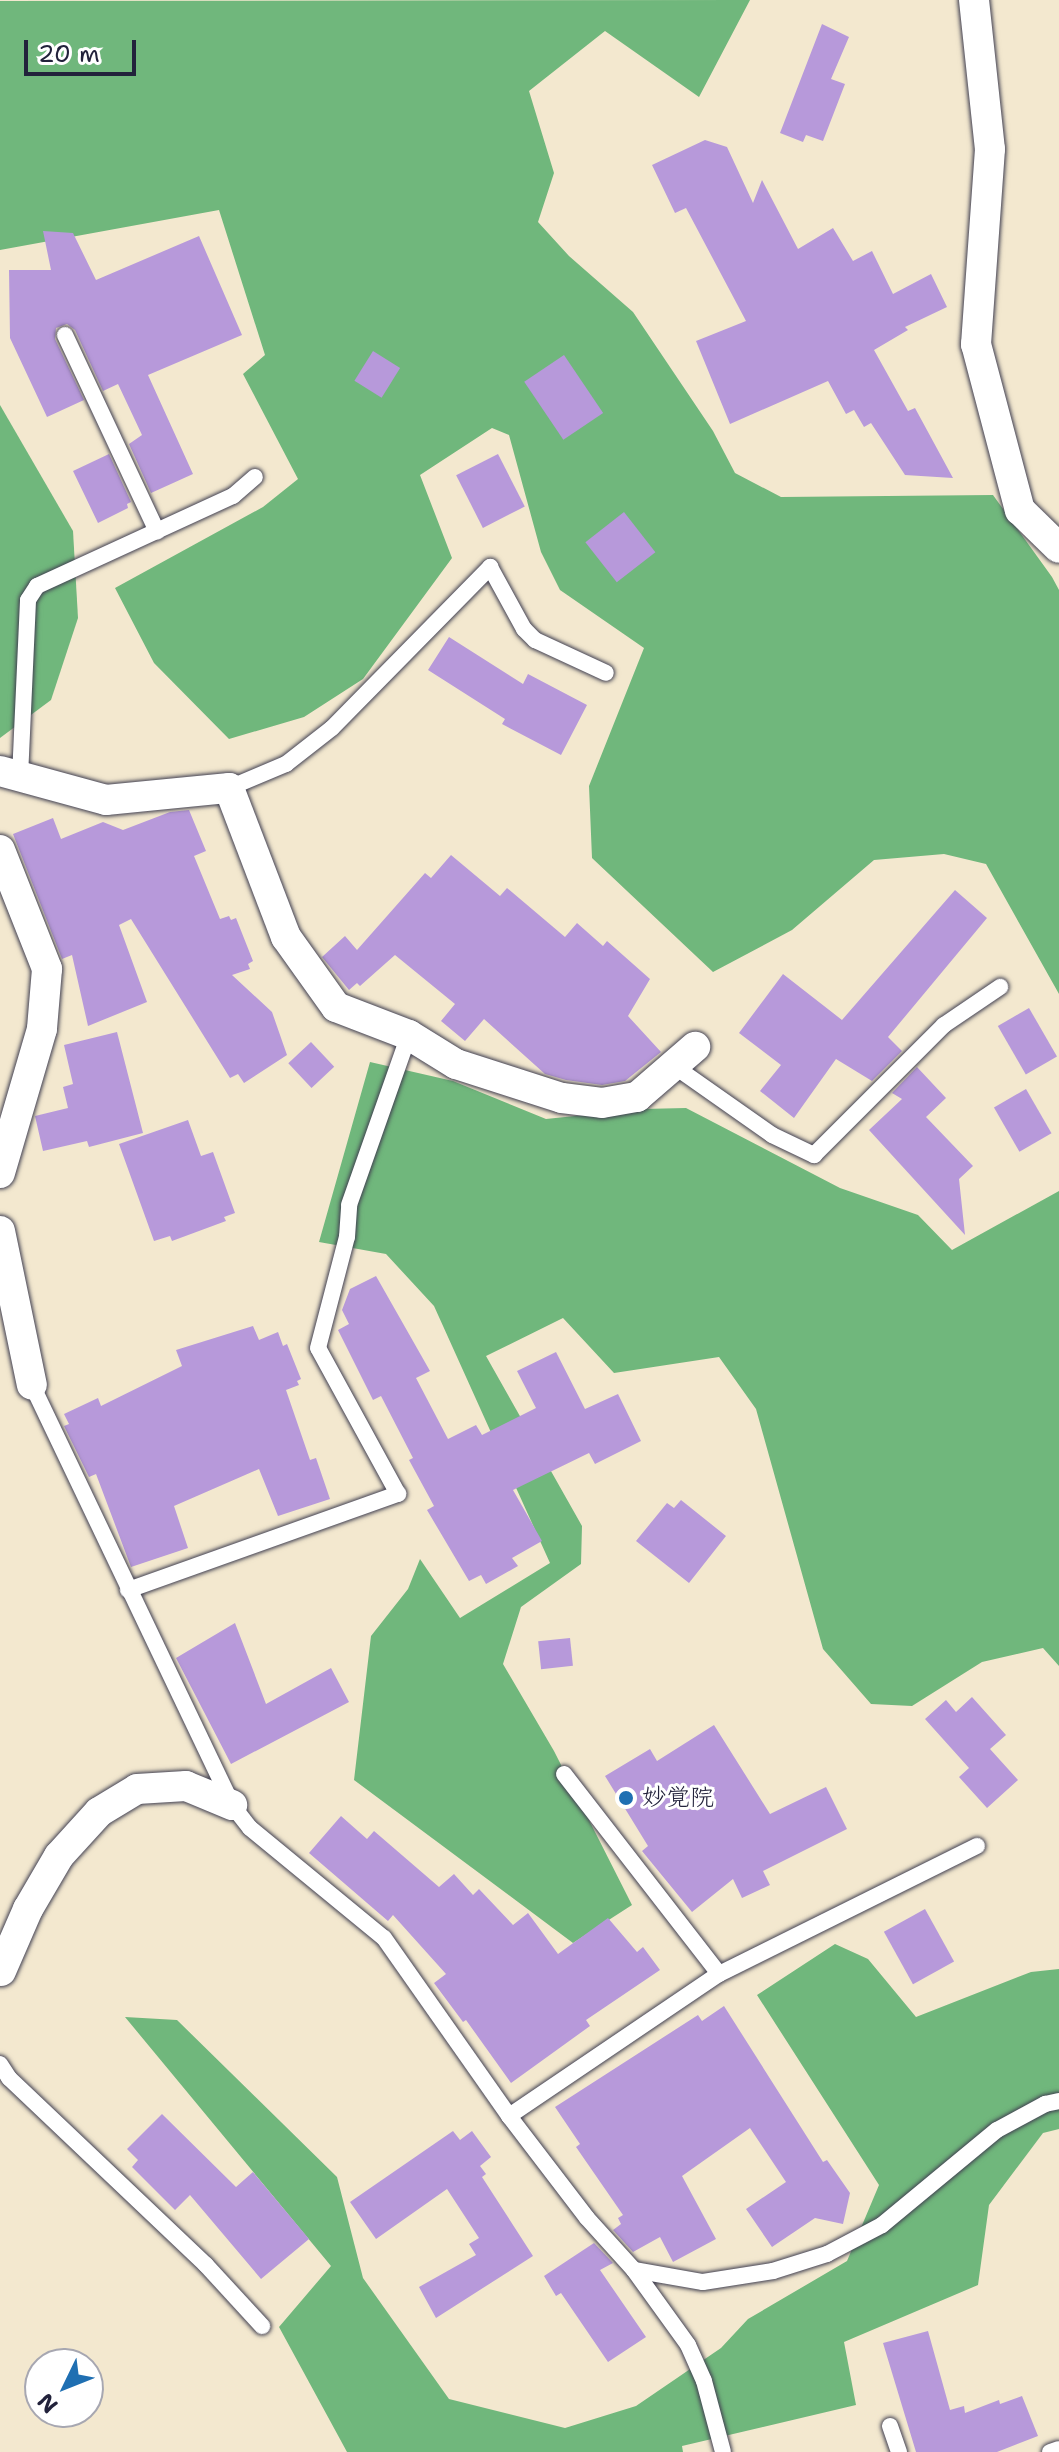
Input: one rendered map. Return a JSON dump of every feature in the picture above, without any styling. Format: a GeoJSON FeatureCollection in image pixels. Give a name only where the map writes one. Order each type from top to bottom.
{"type":"FeatureCollection","features":[{"type":"Feature","properties":{"kind":"street"},"geometry":{"type":"LineString","coordinates":[[974,0],[990,149],[976,344],[1020,510],[1059,548]]}},
{"type":"Feature","properties":{"kind":"street"},"geometry":{"type":"LineString","coordinates":[[10,774],[106,800],[229,788],[286,937],[336,1007],[409,1035],[456,1064],[562,1098],[602,1103],[637,1097],[685,1056]]}},
{"type":"Feature","properties":{"kind":"street"},"geometry":{"type":"LineString","coordinates":[[0,850],[47,969],[42,1029],[0,1173]]}},
{"type":"Feature","properties":{"kind":"street"},"geometry":{"type":"LineString","coordinates":[[0,1231],[32,1385]]}},
{"type":"Feature","properties":{"kind":"street"},"geometry":{"type":"LineString","coordinates":[[1,1971],[28,1909],[59,1856],[99,1812],[137,1789],[186,1786],[232,1805]]}},
{"type":"Feature","properties":{"kind":"lane"},"geometry":{"type":"LineString","coordinates":[[65,335],[157,531]]}},
{"type":"Feature","properties":{"kind":"lane"},"geometry":{"type":"LineString","coordinates":[[10,774],[28,600],[37,586],[233,496],[255,477]]}},
{"type":"Feature","properties":{"kind":"lane"},"geometry":{"type":"LineString","coordinates":[[229,788],[286,764],[332,728],[490,567],[524,629],[535,640],[606,673]]}},
{"type":"Feature","properties":{"kind":"lane"},"geometry":{"type":"LineString","coordinates":[[685,1056],[772,1135],[814,1155],[944,1025],[1000,987]]}},
{"type":"Feature","properties":{"kind":"lane"},"geometry":{"type":"LineString","coordinates":[[128,1590],[398,1494],[318,1348],[347,1237],[349,1205],[409,1035]]}},
{"type":"Feature","properties":{"kind":"lane"},"geometry":{"type":"LineString","coordinates":[[32,1385],[232,1805],[250,1828],[384,1938],[509,2116],[587,2218],[634,2270],[688,2345],[704,2381],[723,2452]]}},
{"type":"Feature","properties":{"kind":"lane"},"geometry":{"type":"LineString","coordinates":[[564,1774],[719,1974]]}},
{"type":"Feature","properties":{"kind":"lane"},"geometry":{"type":"LineString","coordinates":[[509,2116],[719,1974],[977,1846]]}},
{"type":"Feature","properties":{"kind":"lane"},"geometry":{"type":"LineString","coordinates":[[0,2064],[9,2078],[206,2265],[262,2326]]}},
{"type":"Feature","properties":{"kind":"lane"},"geometry":{"type":"LineString","coordinates":[[634,2270],[703,2282],[773,2271],[827,2254],[882,2225],[997,2130],[1045,2104],[1059,2101]]}},
{"type":"Feature","properties":{"kind":"lane"},"geometry":{"type":"LineString","coordinates":[[890,2426],[899,2452]]}},
{"type":"Feature","properties":{"kind":"lane"},"geometry":{"type":"LineString","coordinates":[[1050,2452],[1059,2449]]}},
{"type":"Feature","properties":{"kind":"green space"},"geometry":{"type":"Polygon","coordinates":[[[750,0],[699,97],[605,31],[529,91],[554,173],[538,222],[569,256],[633,312],[713,431],[735,473],[781,497],[993,495],[1052,577],[1059,590],[1059,994],[986,864],[944,854],[874,860],[792,930],[713,972],[592,858],[589,786],[644,648],[560,590],[541,552],[509,435],[492,428],[420,475],[452,558],[363,679],[304,717],[229,739],[154,663],[115,588],[263,507],[298,479],[243,374],[265,355],[219,210],[0,250],[0,1],[750,0]]]}},
{"type":"Feature","properties":{"kind":"green space"},"geometry":{"type":"Polygon","coordinates":[[[0,405],[73,531],[78,618],[51,700],[0,738],[0,405]]]}},
{"type":"Feature","properties":{"kind":"green space"},"geometry":{"type":"Polygon","coordinates":[[[370,1062],[453,1081],[546,1119],[642,1109],[686,1108],[840,1188],[918,1215],[952,1250],[1059,1191],[1059,1666],[1043,1648],[982,1662],[912,1706],[871,1704],[823,1649],[756,1409],[719,1357],[614,1373],[563,1318],[486,1356],[582,1526],[581,1564],[521,1607],[503,1664],[554,1751],[632,1905],[573,1943],[354,1780],[371,1636],[408,1589],[420,1559],[460,1618],[550,1563],[434,1306],[386,1254],[319,1242],[370,1062]]]}},
{"type":"Feature","properties":{"kind":"green space"},"geometry":{"type":"Polygon","coordinates":[[[835,1944],[868,1959],[916,2017],[1031,1972],[1059,1969],[1059,2129],[1043,2133],[989,2205],[978,2285],[844,2342],[856,2405],[682,2446],[683,2452],[347,2452],[279,2327],[331,2266],[125,2017],[177,2020],[337,2177],[363,2278],[449,2399],[565,2428],[636,2406],[721,2348],[748,2319],[847,2261],[879,2185],[757,1995],[835,1944]]]}},
{"type":"Feature","properties":{"kind":"building"},"geometry":{"type":"Polygon","coordinates":[[[822,24],[849,37],[831,79],[845,84],[823,141],[806,135],[803,142],[780,133],[822,24]]]}},
{"type":"Feature","properties":{"kind":"building"},"geometry":{"type":"Polygon","coordinates":[[[705,140],[727,147],[753,203],[762,180],[798,249],[833,228],[853,261],[872,251],[893,294],[931,274],[947,307],[905,327],[908,330],[874,350],[908,411],[915,408],[953,478],[905,475],[871,423],[864,427],[854,410],[846,414],[828,381],[730,424],[696,341],[746,321],[686,208],[675,213],[652,165],[705,140]]]}},
{"type":"Feature","properties":{"kind":"building"},"geometry":{"type":"Polygon","coordinates":[[[43,231],[73,233],[96,280],[199,236],[242,335],[148,375],[193,474],[151,493],[129,444],[142,435],[118,384],[103,391],[75,330],[67,324],[56,328],[55,339],[84,400],[47,417],[10,338],[9,270],[51,270],[43,231]]]}},
{"type":"Feature","properties":{"kind":"building"},"geometry":{"type":"Polygon","coordinates":[[[373,351],[400,368],[382,398],[354,381],[373,351]]]}},
{"type":"Feature","properties":{"kind":"building"},"geometry":{"type":"Polygon","coordinates":[[[564,355],[603,413],[563,440],[524,382],[564,355]]]}},
{"type":"Feature","properties":{"kind":"building"},"geometry":{"type":"Polygon","coordinates":[[[109,454],[131,502],[127,504],[128,508],[98,523],[73,471],[109,454]]]}},
{"type":"Feature","properties":{"kind":"building"},"geometry":{"type":"Polygon","coordinates":[[[498,454],[525,507],[483,528],[456,475],[498,454]]]}},
{"type":"Feature","properties":{"kind":"building"},"geometry":{"type":"Polygon","coordinates":[[[624,512],[655,552],[617,582],[585,542],[624,512]]]}},
{"type":"Feature","properties":{"kind":"building"},"geometry":{"type":"Polygon","coordinates":[[[449,637],[523,684],[528,674],[587,705],[561,755],[502,724],[505,719],[428,670],[449,637]]]}},
{"type":"Feature","properties":{"kind":"building"},"geometry":{"type":"Polygon","coordinates":[[[189,810],[206,851],[194,856],[220,919],[229,916],[231,920],[236,918],[253,961],[248,964],[250,969],[232,975],[272,1012],[287,1055],[244,1083],[238,1074],[230,1078],[131,919],[119,925],[147,1002],[88,1026],[72,955],[62,959],[13,834],[53,818],[61,839],[103,822],[123,830],[170,812],[189,810]]]}},
{"type":"Feature","properties":{"kind":"building"},"geometry":{"type":"Polygon","coordinates":[[[451,855],[500,896],[507,888],[565,937],[577,923],[603,946],[607,941],[650,979],[628,1016],[661,1052],[625,1081],[602,1085],[566,1080],[545,1074],[484,1019],[465,1041],[441,1021],[455,1004],[395,955],[360,986],[357,983],[349,990],[322,957],[345,936],[357,950],[425,873],[431,878],[451,855]]]}},
{"type":"Feature","properties":{"kind":"building"},"geometry":{"type":"Polygon","coordinates":[[[955,890],[987,918],[888,1037],[902,1051],[872,1081],[836,1059],[794,1118],[760,1091],[781,1065],[739,1033],[783,974],[842,1020],[955,890]]]}},
{"type":"Feature","properties":{"kind":"building"},"geometry":{"type":"Polygon","coordinates":[[[1029,1008],[1057,1056],[1026,1074],[998,1026],[1029,1008]]]}},
{"type":"Feature","properties":{"kind":"building"},"geometry":{"type":"Polygon","coordinates":[[[117,1032],[143,1133],[89,1147],[87,1141],[43,1151],[35,1116],[68,1108],[63,1087],[73,1084],[64,1045],[117,1032]]]}},
{"type":"Feature","properties":{"kind":"building"},"geometry":{"type":"Polygon","coordinates":[[[311,1042],[334,1067],[312,1088],[288,1063],[311,1042]]]}},
{"type":"Feature","properties":{"kind":"building"},"geometry":{"type":"Polygon","coordinates":[[[917,1067],[946,1098],[926,1117],[973,1166],[959,1179],[965,1235],[869,1130],[902,1099],[892,1093],[917,1067]]]}},
{"type":"Feature","properties":{"kind":"building"},"geometry":{"type":"Polygon","coordinates":[[[1026,1089],[1052,1133],[1019,1152],[994,1108],[1026,1089]]]}},
{"type":"Feature","properties":{"kind":"building"},"geometry":{"type":"Polygon","coordinates":[[[188,1120],[201,1156],[213,1152],[235,1213],[224,1217],[226,1221],[172,1241],[170,1236],[154,1241],[119,1144],[188,1120]]]}},
{"type":"Feature","properties":{"kind":"building"},"geometry":{"type":"Polygon","coordinates":[[[376,1276],[430,1371],[416,1378],[448,1439],[476,1425],[482,1435],[536,1408],[517,1371],[556,1352],[585,1409],[618,1394],[641,1441],[595,1464],[589,1453],[513,1490],[542,1541],[512,1558],[518,1566],[486,1584],[481,1575],[469,1581],[427,1510],[434,1506],[409,1460],[413,1458],[381,1396],[373,1400],[338,1330],[349,1324],[342,1310],[350,1289],[376,1276]]]}},
{"type":"Feature","properties":{"kind":"building"},"geometry":{"type":"Polygon","coordinates":[[[253,1326],[259,1340],[278,1332],[283,1346],[287,1344],[301,1379],[297,1381],[299,1385],[286,1390],[310,1460],[316,1458],[330,1499],[278,1516],[259,1469],[174,1506],[188,1548],[131,1567],[96,1474],[89,1477],[64,1426],[69,1424],[64,1414],[98,1398],[101,1406],[182,1366],[176,1350],[253,1326]]]}},
{"type":"Feature","properties":{"kind":"building"},"geometry":{"type":"Polygon","coordinates":[[[681,1500],[726,1536],[689,1583],[636,1541],[667,1503],[674,1508],[681,1500]]]}},
{"type":"Feature","properties":{"kind":"building"},"geometry":{"type":"Polygon","coordinates":[[[235,1623],[266,1704],[331,1668],[349,1702],[231,1764],[176,1658],[235,1623]]]}},
{"type":"Feature","properties":{"kind":"building"},"geometry":{"type":"Polygon","coordinates":[[[570,1638],[573,1666],[541,1669],[538,1641],[570,1638]]]}},
{"type":"Feature","properties":{"kind":"building"},"geometry":{"type":"Polygon","coordinates":[[[972,1697],[1006,1735],[990,1749],[1018,1780],[987,1808],[959,1777],[969,1768],[925,1719],[946,1700],[956,1712],[972,1697]]]}},
{"type":"Feature","properties":{"kind":"building"},"geometry":{"type":"Polygon","coordinates":[[[714,1725],[770,1814],[826,1787],[847,1829],[763,1871],[770,1885],[742,1898],[733,1879],[692,1912],[642,1851],[648,1846],[605,1776],[650,1749],[657,1761],[714,1725]]]}},
{"type":"Feature","properties":{"kind":"building"},"geometry":{"type":"Polygon","coordinates":[[[341,1816],[367,1839],[374,1831],[439,1887],[454,1874],[473,1895],[479,1889],[513,1925],[528,1913],[558,1954],[608,1918],[637,1952],[643,1947],[660,1970],[586,2020],[590,2026],[511,2083],[466,2020],[463,2022],[434,1983],[446,1974],[393,1915],[388,1921],[309,1853],[341,1816]]]}},
{"type":"Feature","properties":{"kind":"building"},"geometry":{"type":"Polygon","coordinates":[[[925,1909],[954,1961],[913,1984],[884,1932],[925,1909]]]}},
{"type":"Feature","properties":{"kind":"building"},"geometry":{"type":"Polygon","coordinates":[[[724,2006],[823,2162],[827,2160],[850,2193],[843,2224],[815,2218],[772,2247],[746,2209],[786,2182],[750,2128],[682,2176],[716,2239],[673,2262],[660,2237],[633,2252],[613,2230],[621,2224],[618,2218],[623,2215],[576,2147],[580,2144],[555,2107],[698,2015],[702,2021],[724,2006]]]}},
{"type":"Feature","properties":{"kind":"building"},"geometry":{"type":"Polygon","coordinates":[[[162,2114],[236,2187],[253,2172],[309,2239],[261,2279],[190,2195],[175,2210],[132,2167],[138,2160],[127,2149],[162,2114]]]}},
{"type":"Feature","properties":{"kind":"building"},"geometry":{"type":"Polygon","coordinates":[[[453,2131],[460,2140],[472,2131],[491,2157],[480,2166],[486,2174],[482,2177],[533,2256],[436,2318],[419,2287],[476,2255],[469,2244],[479,2238],[447,2189],[376,2239],[350,2202],[453,2131]]]}},
{"type":"Feature","properties":{"kind":"building"},"geometry":{"type":"Polygon","coordinates":[[[594,2243],[613,2263],[600,2270],[646,2337],[608,2362],[561,2293],[556,2296],[544,2276],[594,2243]]]}},
{"type":"Feature","properties":{"kind":"building"},"geometry":{"type":"Polygon","coordinates":[[[928,2331],[950,2410],[964,2406],[965,2413],[999,2400],[1000,2404],[1022,2396],[1038,2436],[997,2452],[916,2452],[883,2343],[928,2331]]]}},
{"type":"Feature","properties":{"kind":"place","name":"妙覚院"},"geometry":{"type":"Point","coordinates":[626,1798]}}]}
